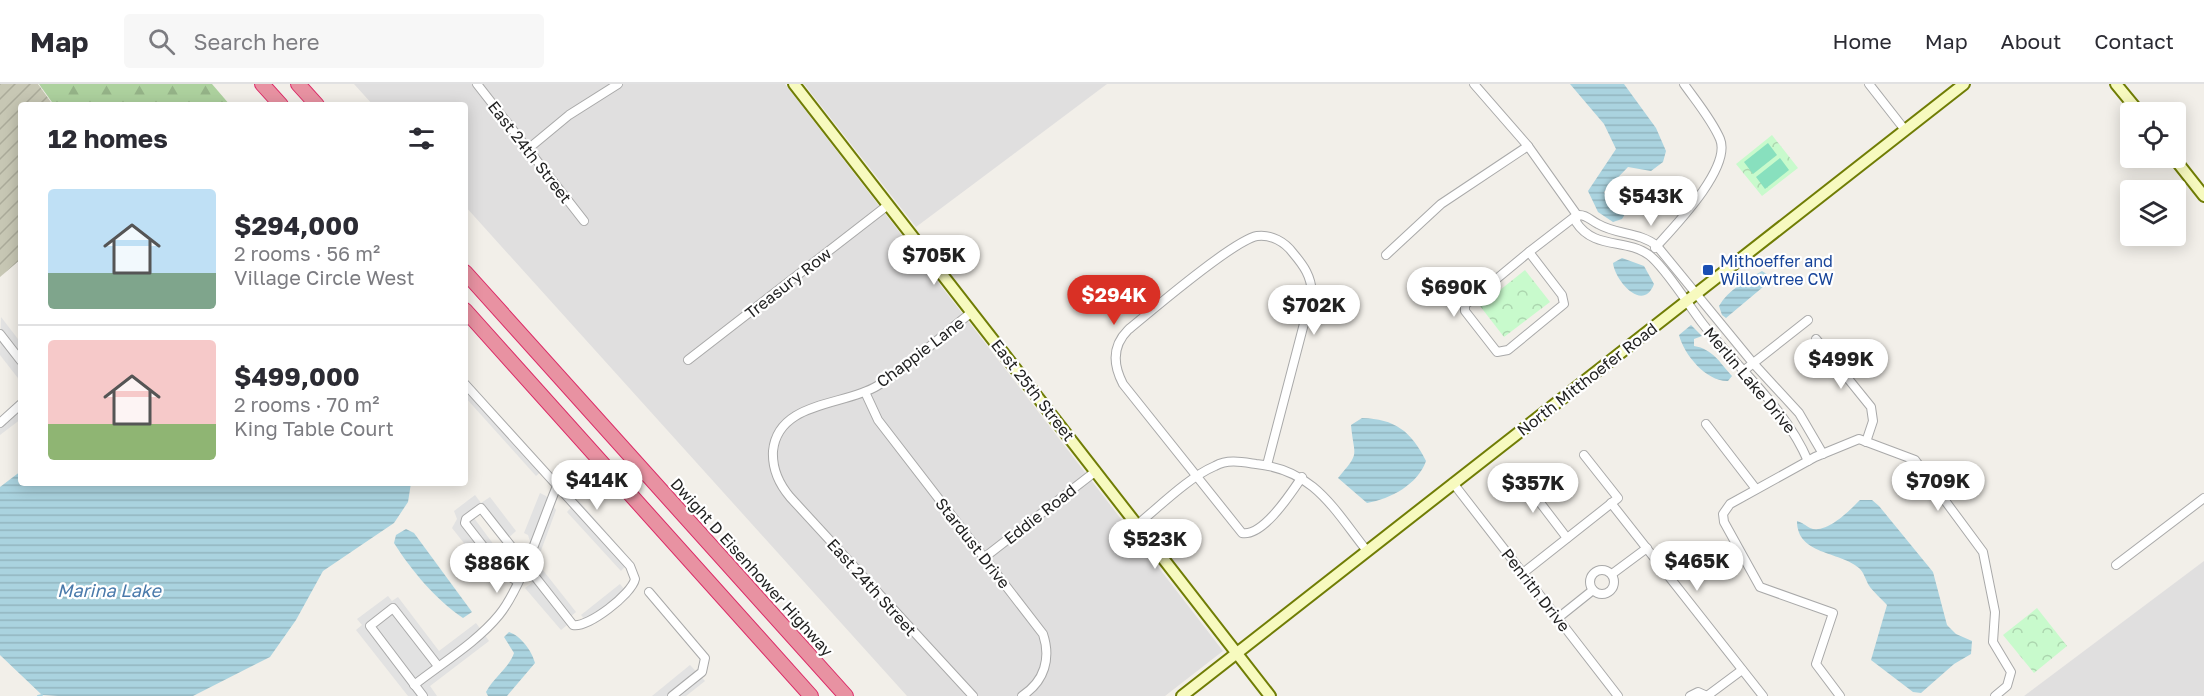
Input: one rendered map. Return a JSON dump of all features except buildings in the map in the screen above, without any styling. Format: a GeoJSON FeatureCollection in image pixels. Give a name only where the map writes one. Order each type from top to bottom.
{"type":"FeatureCollection","features":[{"type":"Feature","properties":{"kind":"highway"},"geometry":{"type":"LineString","coordinates":[[262,84],[278,102]]}},
{"type":"Feature","properties":{"kind":"highway"},"geometry":{"type":"LineString","coordinates":[[298,84],[314,102]]}},
{"type":"Feature","properties":{"kind":"highway","name":"Dwight D Eisenhower Highway"},"geometry":{"type":"LineString","coordinates":[[468,275],[846,696]]}},
{"type":"Feature","properties":{"kind":"highway"},"geometry":{"type":"LineString","coordinates":[[468,313],[812,696]]}},
{"type":"Feature","properties":{"kind":"main road","name":"East 25th Street"},"geometry":{"type":"LineString","coordinates":[[794,84],[1270,696]]}},
{"type":"Feature","properties":{"kind":"main road","name":"North Mitthoefer Road"},"geometry":{"type":"LineString","coordinates":[[1182,696],[1964,84]]}},
{"type":"Feature","properties":{"kind":"main road"},"geometry":{"type":"LineString","coordinates":[[2116,84],[2131,102]]}},
{"type":"Feature","properties":{"kind":"main road"},"geometry":{"type":"LineString","coordinates":[[2182,168],[2204,196]]}},
{"type":"Feature","properties":{"kind":"street","name":"East 24th Street"},"geometry":{"type":"LineString","coordinates":[[477,84],[584,221]]}},
{"type":"Feature","properties":{"kind":"street"},"geometry":{"type":"LineString","coordinates":[[528,149],[569,116],[618,84]]}},
{"type":"Feature","properties":{"kind":"street"},"geometry":{"type":"LineString","coordinates":[[1474,84],[1528,146],[1577,215],[1576,222],[1588,237],[1649,255],[1700,197],[1721,154],[1719,137],[1684,84]]}},
{"type":"Feature","properties":{"kind":"street"},"geometry":{"type":"LineString","coordinates":[[1869,84],[1905,130]]}},
{"type":"Feature","properties":{"kind":"street"},"geometry":{"type":"LineString","coordinates":[[1386,255],[1441,204],[1528,146]]}},
{"type":"Feature","properties":{"kind":"street","name":"Treasury Row"},"geometry":{"type":"LineString","coordinates":[[688,360],[888,205]]}},
{"type":"Feature","properties":{"kind":"street"},"geometry":{"type":"LineString","coordinates":[[1529,252],[1562,295],[1564,304],[1508,350],[1497,352],[1465,312],[1465,305],[1529,252],[1577,215],[1588,216],[1609,228],[1649,240],[1657,246]]}},
{"type":"Feature","properties":{"kind":"street"},"geometry":{"type":"LineString","coordinates":[[1267,465],[1312,293],[1310,277],[1299,260],[1284,244],[1268,236],[1254,237],[1239,244],[1128,330],[1116,350],[1116,369],[1123,384],[1239,531],[1245,534],[1252,533],[1269,519],[1302,477]]}},
{"type":"Feature","properties":{"kind":"street","name":"Merlin Lake Drive"},"geometry":{"type":"LineString","coordinates":[[1657,246],[1753,363],[1799,413],[1815,457]]}},
{"type":"Feature","properties":{"kind":"street","name":"Merlin Lake Drive"},"geometry":{"type":"LineString","coordinates":[[1649,255],[1742,372],[1790,424],[1815,457]]}},
{"type":"Feature","properties":{"kind":"street","name":"Chappie Lane"},"geometry":{"type":"LineString","coordinates":[[777,475],[774,447],[787,422],[804,411],[866,392],[879,385],[972,312]]}},
{"type":"Feature","properties":{"kind":"street"},"geometry":{"type":"LineString","coordinates":[[1742,372],[1808,320]]}},
{"type":"Feature","properties":{"kind":"street"},"geometry":{"type":"LineString","coordinates":[[0,334],[18,357]]}},
{"type":"Feature","properties":{"kind":"street"},"geometry":{"type":"LineString","coordinates":[[1816,339],[1871,407],[1873,422],[1866,442]]}},
{"type":"Feature","properties":{"kind":"street"},"geometry":{"type":"LineString","coordinates":[[468,387],[634,573],[634,582],[629,591],[586,624],[578,626],[569,622],[482,508],[466,519],[465,523],[504,573],[517,581]]}},
{"type":"Feature","properties":{"kind":"street","name":"Stardust Drive"},"geometry":{"type":"LineString","coordinates":[[866,392],[878,420],[1038,627],[1046,645],[1047,657],[1043,673],[1035,686],[1023,696]]}},
{"type":"Feature","properties":{"kind":"street"},"geometry":{"type":"LineString","coordinates":[[0,423],[18,407]]}},
{"type":"Feature","properties":{"kind":"street"},"geometry":{"type":"LineString","coordinates":[[1706,424],[1756,489]]}},
{"type":"Feature","properties":{"kind":"street"},"geometry":{"type":"LineString","coordinates":[[1840,696],[1816,664],[1833,613],[1760,587],[1723,520],[1724,510],[1728,505],[1815,457],[1859,439],[1915,460],[1983,552],[1995,612],[1993,642],[2011,675],[2007,686],[1995,696]]}},
{"type":"Feature","properties":{"kind":"street"},"geometry":{"type":"LineString","coordinates":[[1522,573],[1618,498],[1584,455]]}},
{"type":"Feature","properties":{"kind":"street"},"geometry":{"type":"LineString","coordinates":[[1137,524],[1197,478],[1224,462],[1267,465],[1302,477],[1320,492],[1367,551]]}},
{"type":"Feature","properties":{"kind":"street","name":"Eddie Road"},"geometry":{"type":"LineString","coordinates":[[985,557],[1096,471]]}},
{"type":"Feature","properties":{"kind":"street","name":"East 24th Street"},"geometry":{"type":"LineString","coordinates":[[777,475],[790,497],[973,696]]}},
{"type":"Feature","properties":{"kind":"street"},"geometry":{"type":"LineString","coordinates":[[1519,475],[1567,538]]}},
{"type":"Feature","properties":{"kind":"street","name":"Penrith Drive"},"geometry":{"type":"LineString","coordinates":[[1453,483],[1618,696]]}},
{"type":"Feature","properties":{"kind":"street"},"geometry":{"type":"LineString","coordinates":[[414,685],[491,623],[508,602],[557,486]]}},
{"type":"Feature","properties":{"kind":"street"},"geometry":{"type":"LineString","coordinates":[[2116,565],[2204,498]]}},
{"type":"Feature","properties":{"kind":"street"},"geometry":{"type":"LineString","coordinates":[[1611,503],[1763,696]]}},
{"type":"Feature","properties":{"kind":"street"},"geometry":{"type":"LineString","coordinates":[[1612,574],[1647,548]]}},
{"type":"Feature","properties":{"kind":"street"},"geometry":{"type":"LineString","coordinates":[[1605,570],[1612,574],[1615,582],[1609,592],[1601,594],[1593,590],[1590,583],[1595,573],[1605,570]]}},
{"type":"Feature","properties":{"kind":"street"},"geometry":{"type":"LineString","coordinates":[[1557,618],[1593,590]]}},
{"type":"Feature","properties":{"kind":"street"},"geometry":{"type":"LineString","coordinates":[[649,592],[705,658],[702,672],[672,696]]}},
{"type":"Feature","properties":{"kind":"street"},"geometry":{"type":"LineString","coordinates":[[423,696],[370,628],[371,624],[393,608],[438,666]]}},
{"type":"Feature","properties":{"kind":"street"},"geometry":{"type":"LineString","coordinates":[[1690,696],[1698,692],[1707,696],[1742,670]]}},
{"type":"Feature","properties":{"kind":"shaded area"},"geometry":{"type":"Polygon","coordinates":[[[0,84],[38,84],[51,102],[18,102],[18,262],[0,277],[0,84]]]}},
{"type":"Feature","properties":{"kind":"shaded area"},"geometry":{"type":"Polygon","coordinates":[[[354,84],[785,84],[1223,651],[1165,696],[907,696],[468,209],[468,102],[370,102],[354,84]]]}},
{"type":"Feature","properties":{"kind":"shaded area"},"geometry":{"type":"Polygon","coordinates":[[[804,84],[1107,84],[916,227],[804,84]]]}},
{"type":"Feature","properties":{"kind":"shaded area"},"geometry":{"type":"Polygon","coordinates":[[[1,317],[18,339],[18,378],[0,355],[1,317]]]}},
{"type":"Feature","properties":{"kind":"shaded area"},"geometry":{"type":"Polygon","coordinates":[[[470,383],[546,467],[536,476],[468,400],[470,383]]]}},
{"type":"Feature","properties":{"kind":"shaded area"},"geometry":{"type":"Polygon","coordinates":[[[18,413],[18,421],[0,435],[0,428],[18,413]]]}},
{"type":"Feature","properties":{"kind":"shaded area"},"geometry":{"type":"Polygon","coordinates":[[[540,493],[546,496],[556,510],[539,556],[534,554],[528,535],[524,533],[540,493]]]}},
{"type":"Feature","properties":{"kind":"shaded area"},"geometry":{"type":"Polygon","coordinates":[[[475,495],[481,503],[490,497],[516,531],[504,542],[483,515],[478,514],[474,518],[494,545],[488,553],[507,576],[498,586],[452,528],[457,519],[454,511],[475,495]]]}},
{"type":"Feature","properties":{"kind":"shaded area"},"geometry":{"type":"Polygon","coordinates":[[[578,500],[631,560],[621,571],[567,512],[578,500]]]}},
{"type":"Feature","properties":{"kind":"shaded area"},"geometry":{"type":"Polygon","coordinates":[[[2204,561],[2204,696],[2024,696],[2204,561]]]}},
{"type":"Feature","properties":{"kind":"shaded area"},"geometry":{"type":"Polygon","coordinates":[[[538,564],[576,612],[570,617],[572,621],[561,630],[525,588],[532,583],[528,577],[538,564]]]}},
{"type":"Feature","properties":{"kind":"shaded area"},"geometry":{"type":"Polygon","coordinates":[[[620,584],[630,597],[591,626],[581,615],[620,584]]]}},
{"type":"Feature","properties":{"kind":"shaded area"},"geometry":{"type":"Polygon","coordinates":[[[388,596],[392,601],[398,597],[439,651],[476,623],[489,641],[430,686],[437,696],[408,696],[356,630],[362,625],[357,619],[388,596]]]}},
{"type":"Feature","properties":{"kind":"shaded area"},"geometry":{"type":"Polygon","coordinates":[[[690,665],[705,681],[686,696],[652,696],[690,665]]]}},
{"type":"Feature","properties":{"kind":"green space"},"geometry":{"type":"Polygon","coordinates":[[[39,84],[212,84],[227,102],[52,102],[39,84]]]}},
{"type":"Feature","properties":{"kind":"green space"},"geometry":{"type":"Polygon","coordinates":[[[1772,135],[1798,168],[1762,196],[1736,164],[1772,135]]]}},
{"type":"Feature","properties":{"kind":"green space"},"geometry":{"type":"Polygon","coordinates":[[[1768,143],[1777,155],[1753,174],[1744,162],[1768,143]]]}},
{"type":"Feature","properties":{"kind":"green space"},"geometry":{"type":"Polygon","coordinates":[[[1780,158],[1789,170],[1765,189],[1756,177],[1780,158]]]}},
{"type":"Feature","properties":{"kind":"green space"},"geometry":{"type":"Polygon","coordinates":[[[1525,270],[1550,302],[1504,337],[1480,306],[1525,270]]]}},
{"type":"Feature","properties":{"kind":"green space"},"geometry":{"type":"Polygon","coordinates":[[[2037,608],[2067,646],[2034,673],[2003,635],[2037,608]]]}},
{"type":"Feature","properties":{"kind":"water"},"geometry":{"type":"Polygon","coordinates":[[[1570,84],[1624,84],[1656,128],[1666,151],[1663,162],[1651,171],[1628,167],[1604,192],[1608,200],[1625,214],[1622,219],[1613,222],[1598,212],[1588,191],[1616,149],[1604,124],[1570,84]]]}},
{"type":"Feature","properties":{"kind":"water"},"geometry":{"type":"Polygon","coordinates":[[[1622,258],[1644,266],[1654,284],[1649,292],[1637,295],[1624,285],[1613,263],[1622,258]]]}},
{"type":"Feature","properties":{"kind":"water"},"geometry":{"type":"Polygon","coordinates":[[[1762,271],[1770,276],[1763,287],[1726,318],[1722,315],[1719,306],[1727,295],[1762,271]]]}},
{"type":"Feature","properties":{"kind":"water"},"geometry":{"type":"Polygon","coordinates":[[[1691,325],[1702,336],[1694,339],[1694,346],[1716,357],[1732,376],[1728,381],[1712,377],[1691,359],[1679,335],[1691,325]]]}},
{"type":"Feature","properties":{"kind":"water"},"geometry":{"type":"Polygon","coordinates":[[[1362,418],[1384,421],[1401,429],[1408,434],[1426,461],[1417,477],[1402,489],[1385,498],[1367,503],[1338,478],[1354,454],[1351,425],[1362,418]]]}},
{"type":"Feature","properties":{"kind":"water","name":"Marina Lake"},"geometry":{"type":"Polygon","coordinates":[[[18,473],[18,486],[411,486],[408,502],[394,523],[323,571],[296,620],[270,657],[193,696],[42,695],[0,655],[0,487],[18,473]]]}},
{"type":"Feature","properties":{"kind":"water"},"geometry":{"type":"Polygon","coordinates":[[[1860,500],[1872,500],[1879,506],[1933,572],[1947,625],[1956,634],[1972,641],[1971,654],[1954,664],[1921,693],[1913,692],[1871,660],[1887,605],[1870,587],[1860,569],[1851,562],[1811,546],[1799,532],[1797,521],[1810,528],[1823,528],[1837,520],[1860,500]]]}},
{"type":"Feature","properties":{"kind":"water"},"geometry":{"type":"Polygon","coordinates":[[[406,529],[414,533],[472,612],[463,618],[453,611],[408,564],[394,543],[396,535],[406,529]]]}},
{"type":"Feature","properties":{"kind":"water"},"geometry":{"type":"Polygon","coordinates":[[[509,632],[525,644],[535,663],[507,696],[488,696],[486,692],[489,687],[514,653],[504,637],[509,632]]]}},
{"type":"Feature","properties":{"kind":"waterway"},"geometry":{"type":"LineString","coordinates":[[38,696],[42,695]]}},
{"type":"Feature","properties":{"kind":"place","name":"Mithoeffer and Willowtree CW"},"geometry":{"type":"Point","coordinates":[1708,270]}}]}
